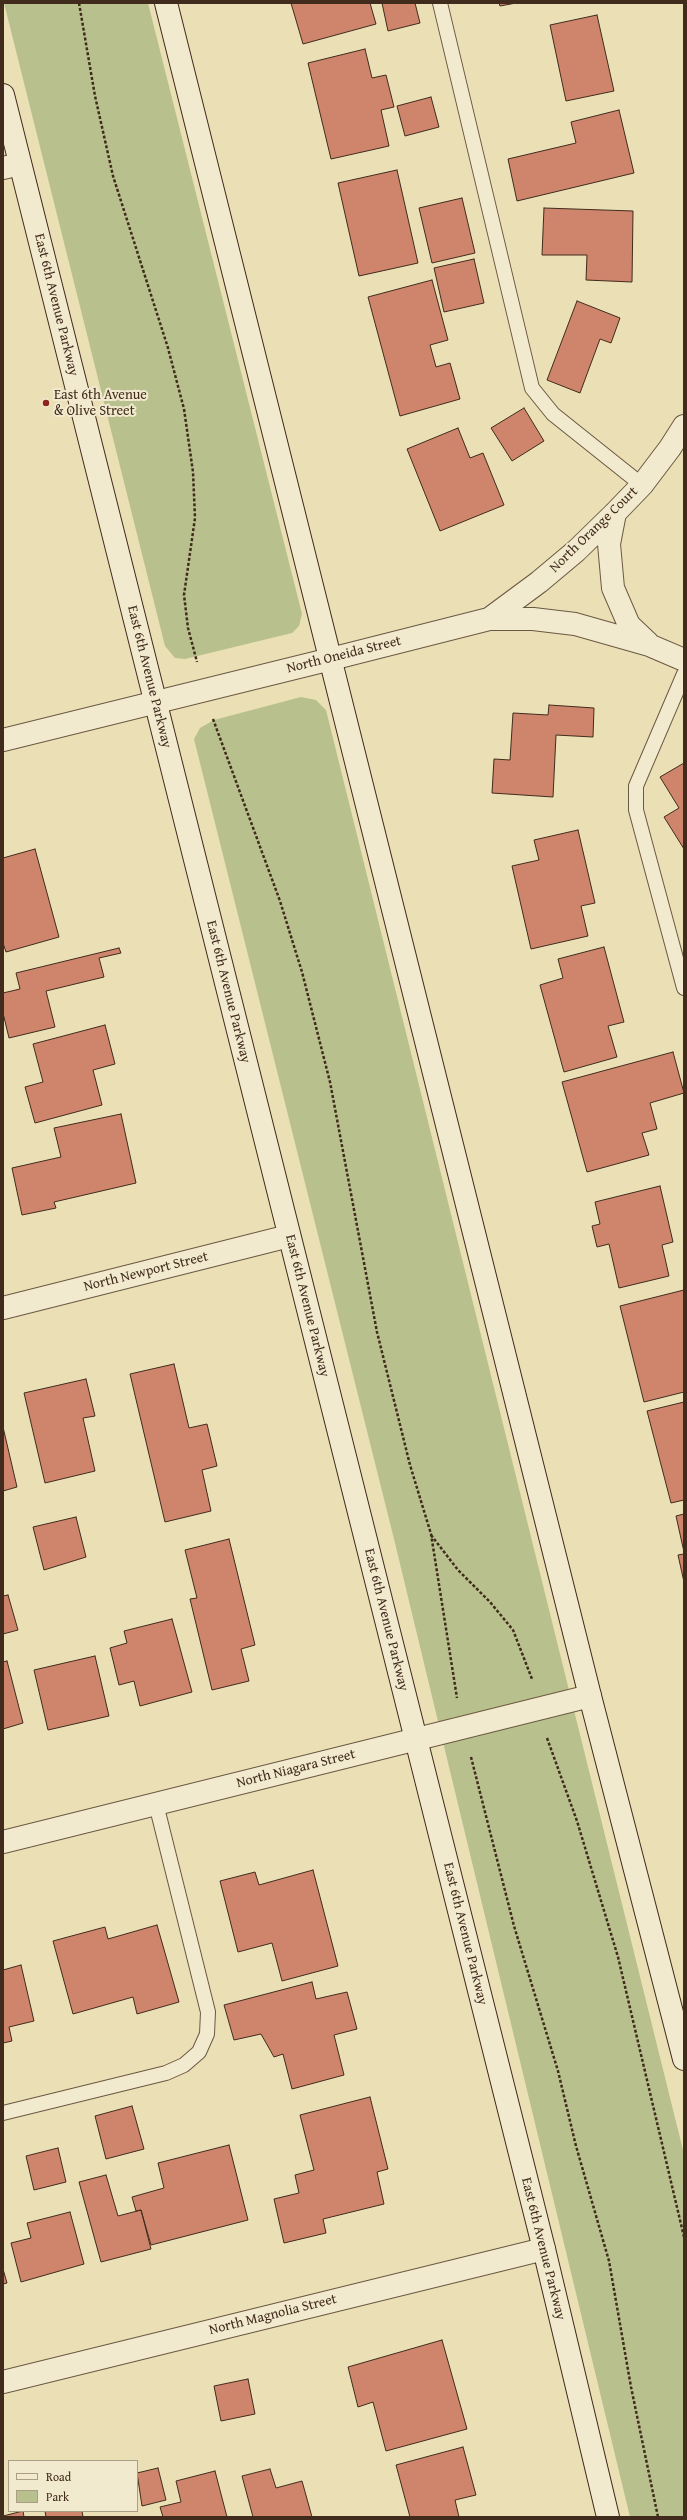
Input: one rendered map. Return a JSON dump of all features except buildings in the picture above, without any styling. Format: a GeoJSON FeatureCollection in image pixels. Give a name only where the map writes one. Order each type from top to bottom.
{"type":"FeatureCollection","features":[{"type":"Feature","properties":{"kind":"main road"},"geometry":{"type":"LineString","coordinates":[[166,3],[590,1696],[684,2059]]}},
{"type":"Feature","properties":{"kind":"main road","name":"East 6th Avenue Parkway"},"geometry":{"type":"LineString","coordinates":[[3,95],[12,166],[156,703],[544,2249],[608,2517]]}},
{"type":"Feature","properties":{"kind":"main road","name":"North Orange Court"},"geometry":{"type":"LineString","coordinates":[[488,619],[539,582],[615,513],[642,485],[670,448],[684,426]]}},
{"type":"Feature","properties":{"kind":"main road"},"geometry":{"type":"LineString","coordinates":[[615,513],[609,544],[613,588],[629,626],[649,644]]}},
{"type":"Feature","properties":{"kind":"main road","name":"North Oneida Street"},"geometry":{"type":"LineString","coordinates":[[3,740],[488,619],[533,619],[575,624],[649,644],[684,660]]}},
{"type":"Feature","properties":{"kind":"main road","name":"North Newport Street"},"geometry":{"type":"LineString","coordinates":[[3,1308],[289,1236]]}},
{"type":"Feature","properties":{"kind":"main road","name":"North Niagara Street"},"geometry":{"type":"LineString","coordinates":[[3,1842],[590,1696]]}},
{"type":"Feature","properties":{"kind":"main road","name":"North Magnolia Street"},"geometry":{"type":"LineString","coordinates":[[3,2382],[544,2249]]}},
{"type":"Feature","properties":{"kind":"lane"},"geometry":{"type":"LineString","coordinates":[[440,3],[532,388],[553,414],[642,485]]}},
{"type":"Feature","properties":{"kind":"lane"},"geometry":{"type":"LineString","coordinates":[[684,674],[636,786],[636,810],[684,988]]}},
{"type":"Feature","properties":{"kind":"lane"},"geometry":{"type":"LineString","coordinates":[[3,2113],[166,2073],[184,2065],[199,2052],[207,2034],[208,2012],[156,1804]]}},
{"type":"Feature","properties":{"kind":"path"},"geometry":{"type":"LineString","coordinates":[[79,3],[95,96],[114,176],[168,348],[184,409],[193,472],[195,518],[184,595],[188,628],[204,691],[280,901],[302,972],[336,1111],[377,1332],[410,1465],[431,1534],[451,1668],[464,1727],[514,1926],[558,2071],[576,2146],[609,2261],[631,2388],[658,2517]]}},
{"type":"Feature","properties":{"kind":"path"},"geometry":{"type":"LineString","coordinates":[[431,1534],[458,1570],[490,1602],[513,1630],[526,1660],[534,1685],[537,1709],[577,1821],[618,1957],[684,2237]]}},
{"type":"Feature","properties":{"kind":"green space"},"geometry":{"type":"Polygon","coordinates":[[[4,3],[148,3],[302,614],[299,626],[292,633],[185,659],[175,658],[165,646],[4,3]]]}},
{"type":"Feature","properties":{"kind":"green space"},"geometry":{"type":"Polygon","coordinates":[[[301,697],[316,700],[326,710],[684,2154],[684,2517],[630,2517],[394,1539],[194,739],[200,728],[214,720],[301,697]]]}},
{"type":"Feature","properties":{"kind":"place","name":"East 6th Avenue & Olive Street"},"geometry":{"type":"Point","coordinates":[46,403]}}]}
